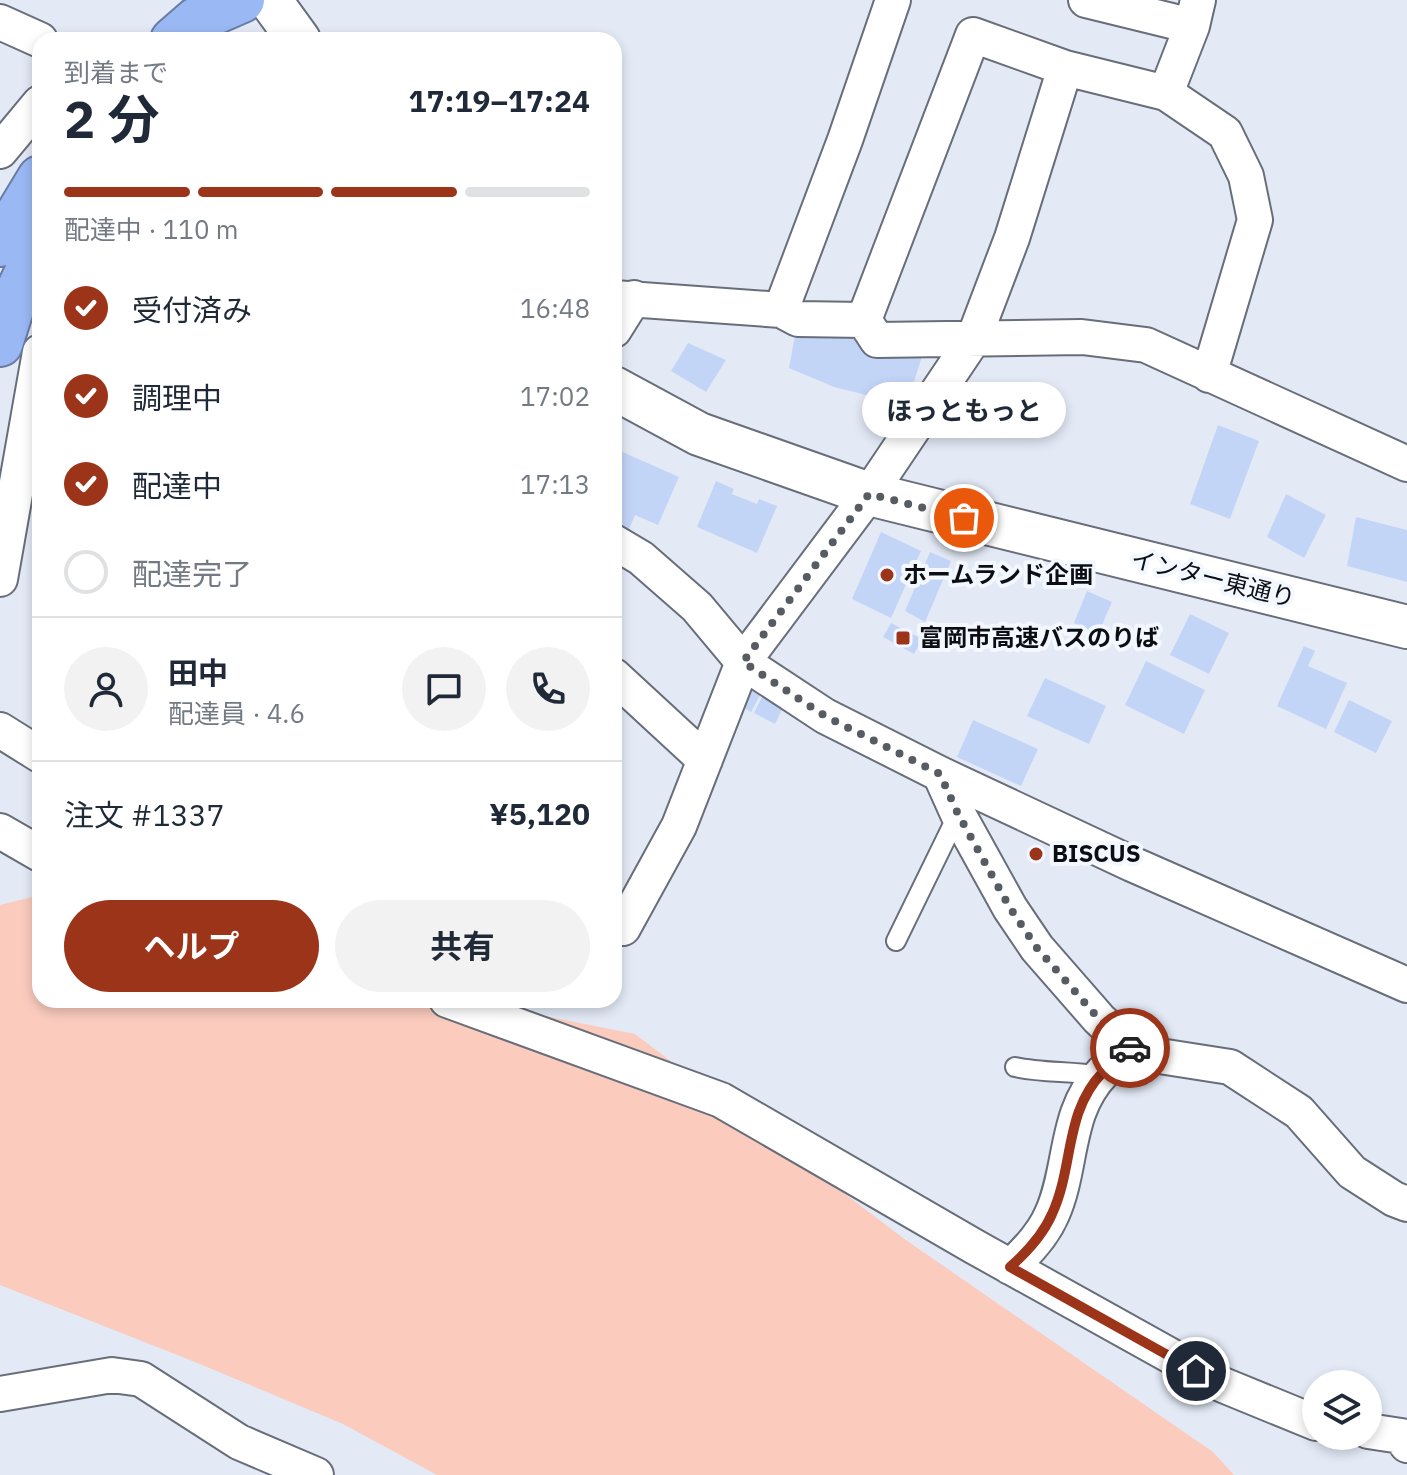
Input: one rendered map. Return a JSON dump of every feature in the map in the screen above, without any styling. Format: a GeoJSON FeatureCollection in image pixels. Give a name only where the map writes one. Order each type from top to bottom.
{"type":"FeatureCollection","features":[{"type":"Feature","properties":{"kind":"highway"},"geometry":{"type":"LineString","coordinates":[[182,32],[196,20],[242,0]]}},
{"type":"Feature","properties":{"kind":"highway"},"geometry":{"type":"LineString","coordinates":[[227,32],[255,0]]}},
{"type":"Feature","properties":{"kind":"highway"},"geometry":{"type":"LineString","coordinates":[[0,244],[32,191]]}},
{"type":"Feature","properties":{"kind":"highway"},"geometry":{"type":"LineString","coordinates":[[0,344],[14,300],[32,262]]}},
{"type":"Feature","properties":{"kind":"street"},"geometry":{"type":"LineString","coordinates":[[270,0],[293,32]]}},
{"type":"Feature","properties":{"kind":"street"},"geometry":{"type":"LineString","coordinates":[[781,310],[845,140],[893,0]]}},
{"type":"Feature","properties":{"kind":"street"},"geometry":{"type":"LineString","coordinates":[[1086,0],[1195,13],[1166,93]]}},
{"type":"Feature","properties":{"kind":"street"},"geometry":{"type":"LineString","coordinates":[[0,22],[32,36]]}},
{"type":"Feature","properties":{"kind":"street"},"geometry":{"type":"LineString","coordinates":[[864,320],[973,35],[1065,68],[1166,93],[1225,133],[1246,176],[1255,220],[1209,375]]}},
{"type":"Feature","properties":{"kind":"street"},"geometry":{"type":"LineString","coordinates":[[622,927],[679,826],[743,662],[869,494],[974,338],[1012,238],[1065,68]]}},
{"type":"Feature","properties":{"kind":"street"},"geometry":{"type":"LineString","coordinates":[[0,151],[32,113]]}},
{"type":"Feature","properties":{"kind":"street"},"geometry":{"type":"LineString","coordinates":[[624,298],[781,310],[798,319],[864,320]]}},
{"type":"Feature","properties":{"kind":"street"},"geometry":{"type":"LineString","coordinates":[[864,320],[877,340],[1082,337],[1146,345],[1407,464]]}},
{"type":"Feature","properties":{"kind":"street","name":"インター東通り"},"geometry":{"type":"LineString","coordinates":[[622,392],[699,434],[869,494],[1407,627]]}},
{"type":"Feature","properties":{"kind":"street"},"geometry":{"type":"LineString","coordinates":[[0,579],[32,443]]}},
{"type":"Feature","properties":{"kind":"street"},"geometry":{"type":"LineString","coordinates":[[622,547],[641,558],[697,607],[743,662],[825,716],[1132,864],[1407,985]]}},
{"type":"Feature","properties":{"kind":"street"},"geometry":{"type":"LineString","coordinates":[[622,683],[705,760]]}},
{"type":"Feature","properties":{"kind":"street"},"geometry":{"type":"LineString","coordinates":[[0,730],[32,750]]}},
{"type":"Feature","properties":{"kind":"street"},"geometry":{"type":"LineString","coordinates":[[940,774],[958,814],[1010,908],[1037,948],[1099,1019],[1134,1052],[1230,1067],[1299,1112],[1352,1172],[1407,1204]]}},
{"type":"Feature","properties":{"kind":"street"},"geometry":{"type":"LineString","coordinates":[[0,831],[32,849]]}},
{"type":"Feature","properties":{"kind":"street"},"geometry":{"type":"LineString","coordinates":[[469,1008],[721,1100],[1010,1267],[1223,1385],[1302,1417]]}},
{"type":"Feature","properties":{"kind":"street"},"geometry":{"type":"LineString","coordinates":[[1010,1267],[1039,1237],[1052,1214],[1062,1184],[1072,1129],[1088,1090],[1105,1070],[1134,1052]]}},
{"type":"Feature","properties":{"kind":"street"},"geometry":{"type":"LineString","coordinates":[[0,1394],[112,1375],[141,1379],[239,1442],[316,1475]]}},
{"type":"Feature","properties":{"kind":"street"},"geometry":{"type":"LineString","coordinates":[[1382,1433],[1401,1436],[1407,1445]]}},
{"type":"Feature","properties":{"kind":"lane"},"geometry":{"type":"LineString","coordinates":[[896,941],[958,814]]}},
{"type":"Feature","properties":{"kind":"lane"},"geometry":{"type":"LineString","coordinates":[[1015,1067],[1038,1072],[1077,1072],[1100,1076]]}},
{"type":"Feature","properties":{"kind":"shaded area"},"geometry":{"type":"Polygon","coordinates":[[[32,897],[32,1008],[505,1008],[635,1034],[903,1238],[1213,1452],[1234,1475],[437,1475],[343,1424],[0,1285],[0,905],[32,897]]]}},
{"type":"Feature","properties":{"kind":"building"},"geometry":{"type":"Polygon","coordinates":[[[798,319],[923,353],[907,405],[834,387],[789,368],[798,319]]]}},
{"type":"Feature","properties":{"kind":"building"},"geometry":{"type":"Polygon","coordinates":[[[688,343],[726,360],[706,392],[671,371],[688,343]]]}},
{"type":"Feature","properties":{"kind":"building"},"geometry":{"type":"Polygon","coordinates":[[[1218,425],[1259,441],[1230,519],[1190,504],[1218,425]]]}},
{"type":"Feature","properties":{"kind":"building"},"geometry":{"type":"Polygon","coordinates":[[[622,452],[679,477],[658,525],[635,515],[626,536],[622,534],[622,452]]]}},
{"type":"Feature","properties":{"kind":"building"},"geometry":{"type":"Polygon","coordinates":[[[716,481],[734,489],[732,494],[757,504],[759,499],[777,506],[757,553],[697,527],[716,481]]]}},
{"type":"Feature","properties":{"kind":"building"},"geometry":{"type":"Polygon","coordinates":[[[1286,494],[1326,515],[1304,558],[1267,537],[1286,494]]]}},
{"type":"Feature","properties":{"kind":"building"},"geometry":{"type":"Polygon","coordinates":[[[1356,517],[1407,530],[1407,582],[1347,566],[1356,517]]]}},
{"type":"Feature","properties":{"kind":"building"},"geometry":{"type":"Polygon","coordinates":[[[881,532],[921,551],[891,618],[852,599],[881,532]]]}},
{"type":"Feature","properties":{"kind":"building"},"geometry":{"type":"Polygon","coordinates":[[[930,552],[951,561],[925,622],[905,611],[930,552]]]}},
{"type":"Feature","properties":{"kind":"building"},"geometry":{"type":"Polygon","coordinates":[[[1087,591],[1112,602],[1098,634],[1074,623],[1087,591]]]}},
{"type":"Feature","properties":{"kind":"building"},"geometry":{"type":"Polygon","coordinates":[[[1190,614],[1229,633],[1209,674],[1170,655],[1190,614]]]}},
{"type":"Feature","properties":{"kind":"building","name":"富岡市高速バスのりば"},"geometry":{"type":"Polygon","coordinates":[[[891,623],[922,639],[914,654],[883,637],[891,623]]]}},
{"type":"Feature","properties":{"kind":"building"},"geometry":{"type":"Polygon","coordinates":[[[1304,646],[1315,651],[1308,666],[1347,683],[1326,729],[1277,706],[1304,646]]]}},
{"type":"Feature","properties":{"kind":"building"},"geometry":{"type":"Polygon","coordinates":[[[1146,661],[1205,690],[1184,734],[1125,705],[1146,661]]]}},
{"type":"Feature","properties":{"kind":"building"},"geometry":{"type":"Polygon","coordinates":[[[744,675],[765,686],[751,712],[731,701],[744,675]]]}},
{"type":"Feature","properties":{"kind":"building"},"geometry":{"type":"Polygon","coordinates":[[[1045,678],[1106,706],[1089,744],[1027,716],[1045,678]]]}},
{"type":"Feature","properties":{"kind":"building"},"geometry":{"type":"Polygon","coordinates":[[[767,687],[788,697],[775,724],[754,713],[767,687]]]}},
{"type":"Feature","properties":{"kind":"building"},"geometry":{"type":"Polygon","coordinates":[[[1349,700],[1392,721],[1376,753],[1334,732],[1349,700]]]}},
{"type":"Feature","properties":{"kind":"building"},"geometry":{"type":"Polygon","coordinates":[[[973,720],[1038,749],[1021,786],[957,757],[973,720]]]}},
{"type":"Feature","properties":{"kind":"way so far"},"geometry":{"type":"LineString","coordinates":[[964,518],[869,494],[743,662],[825,716],[940,774],[958,814],[1010,908],[1037,948],[1099,1019],[1130,1048]]}},
{"type":"Feature","properties":{"kind":"place","name":"ほっともっと"},"geometry":{"type":"Point","coordinates":[964,518]}},
{"type":"Feature","properties":{"kind":"place","name":"ホームランド企画"},"geometry":{"type":"Point","coordinates":[887,575]}},
{"type":"Feature","properties":{"kind":"place","name":"富岡市高速バスのりば"},"geometry":{"type":"Point","coordinates":[903,638]}},
{"type":"Feature","properties":{"kind":"place","name":"BISCUS"},"geometry":{"type":"Point","coordinates":[1036,854]}},
{"type":"Feature","properties":{"kind":"route"},"geometry":{"type":"LineString","coordinates":[[1130,1048],[1134,1052],[1105,1070],[1088,1090],[1072,1129],[1062,1184],[1052,1214],[1039,1237],[1010,1267],[1196,1371]]}}]}
